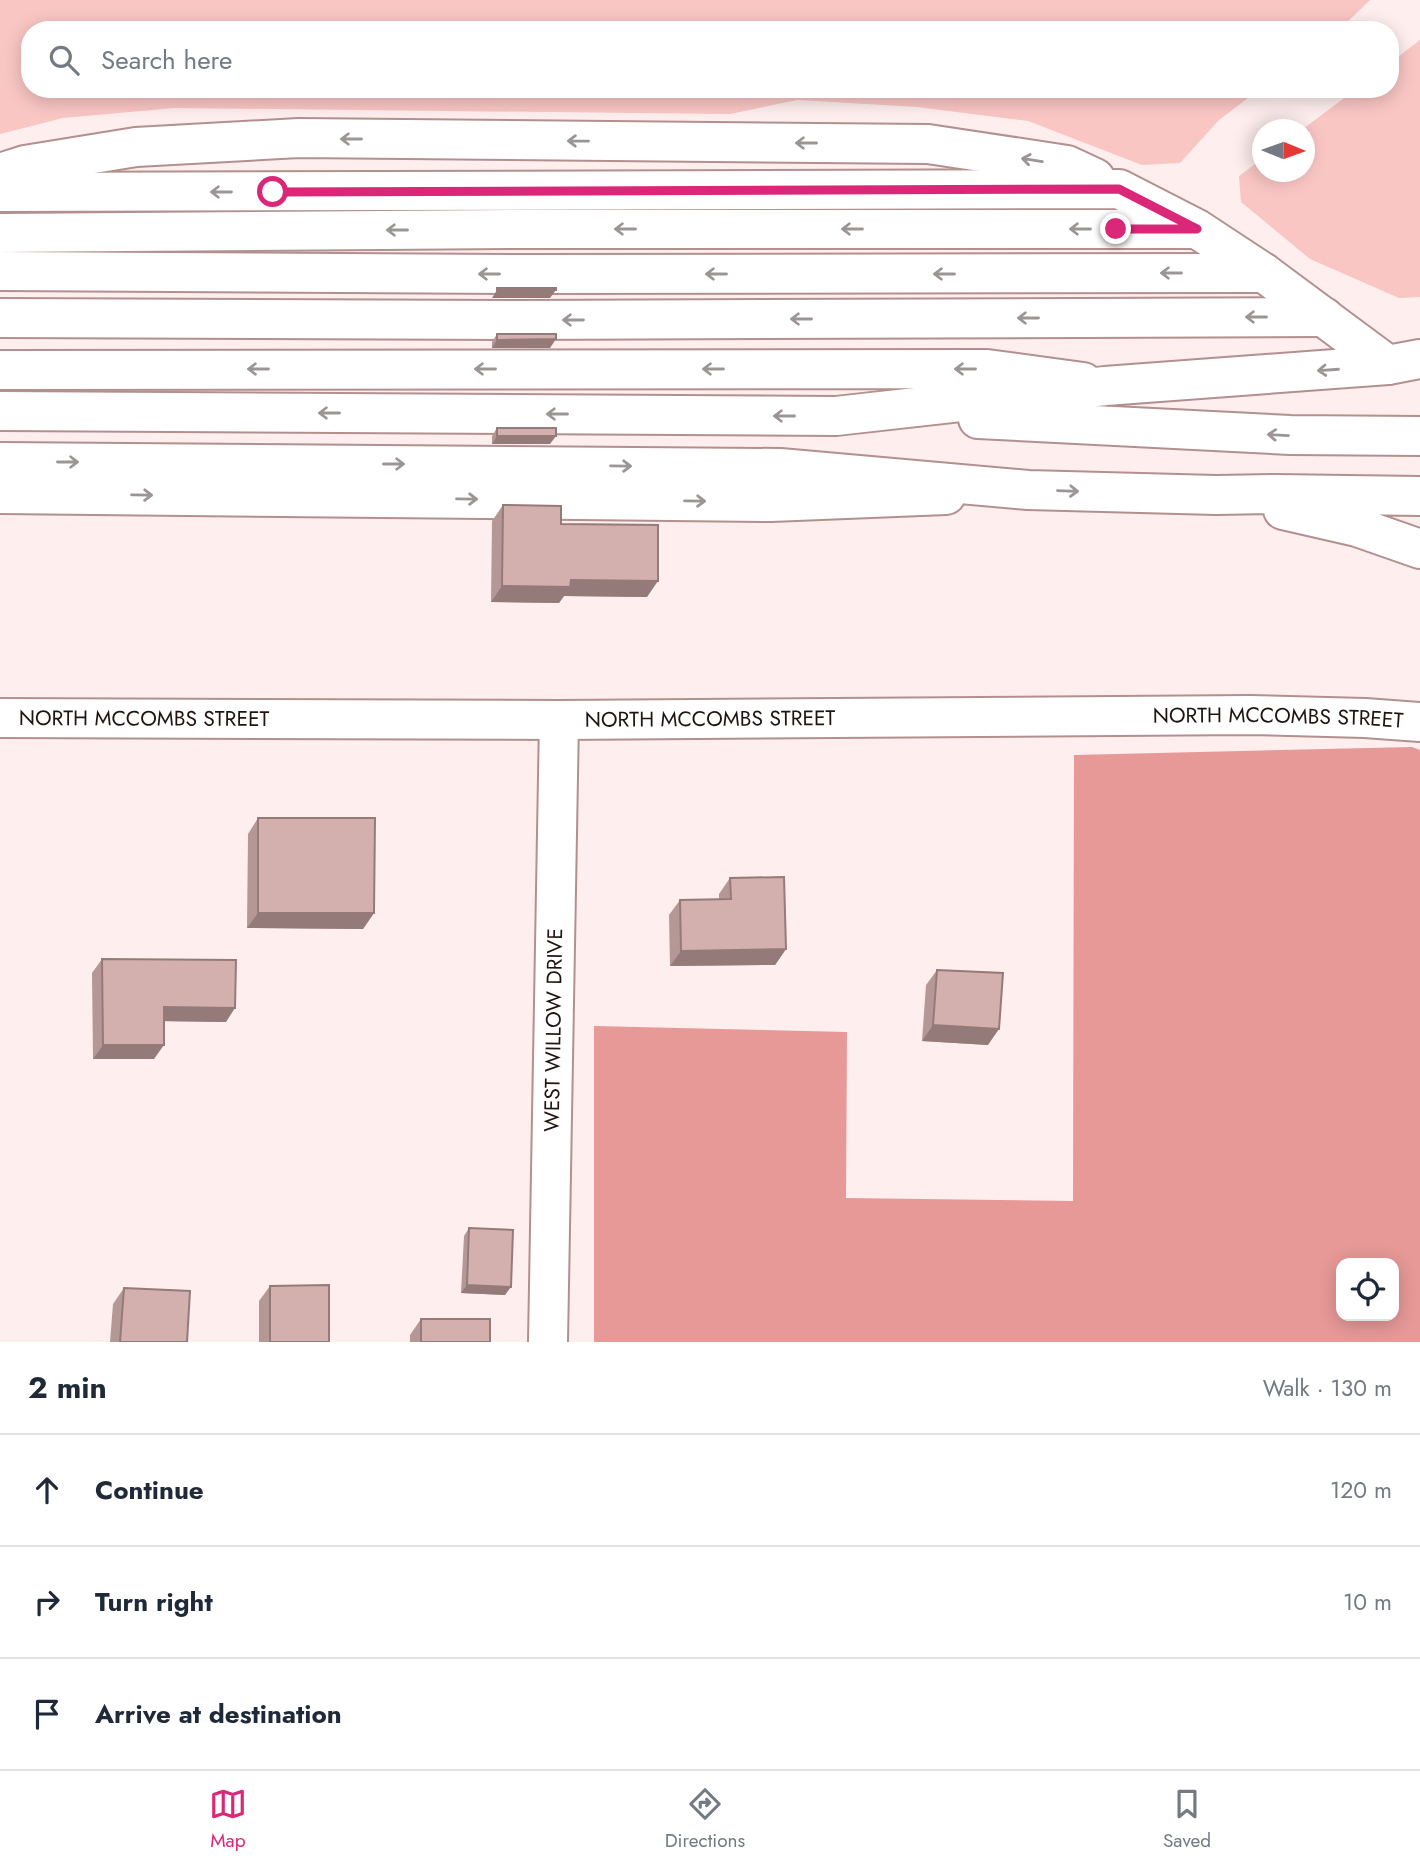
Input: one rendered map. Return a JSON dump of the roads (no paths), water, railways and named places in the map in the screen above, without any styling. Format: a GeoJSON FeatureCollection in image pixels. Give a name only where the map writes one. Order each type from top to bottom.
{"type":"FeatureCollection","features":[{"type":"Feature","properties":{"kind":"main road"},"geometry":{"type":"LineString","coordinates":[[0,173],[25,165],[136,147],[299,138],[928,144],[1067,165],[1197,229],[1324,317],[1404,362]]}},
{"type":"Feature","properties":{"kind":"main road"},"geometry":{"type":"LineString","coordinates":[[0,192],[1119,189]]}},
{"type":"Feature","properties":{"kind":"main road"},"geometry":{"type":"LineString","coordinates":[[0,233],[520,229],[1197,229]]}},
{"type":"Feature","properties":{"kind":"main road"},"geometry":{"type":"LineString","coordinates":[[0,271],[507,274],[1264,273]]}},
{"type":"Feature","properties":{"kind":"main road"},"geometry":{"type":"LineString","coordinates":[[0,318],[547,320],[1324,317]]}},
{"type":"Feature","properties":{"kind":"main road"},"geometry":{"type":"LineString","coordinates":[[836,416],[1105,386],[1404,362]]}},
{"type":"Feature","properties":{"kind":"main road"},"geometry":{"type":"LineString","coordinates":[[0,370],[987,369],[1105,386]]}},
{"type":"Feature","properties":{"kind":"main road"},"geometry":{"type":"LineString","coordinates":[[0,411],[972,418],[1290,435],[1420,436]]}},
{"type":"Feature","properties":{"kind":"main road"},"geometry":{"type":"LineString","coordinates":[[0,462],[780,468],[1028,490],[1216,495],[1420,496]]}},
{"type":"Feature","properties":{"kind":"main road"},"geometry":{"type":"LineString","coordinates":[[0,494],[771,502],[1028,490]]}},
{"type":"Feature","properties":{"kind":"main road"},"geometry":{"type":"LineString","coordinates":[[1216,495],[1357,527],[1420,549]]}},
{"type":"Feature","properties":{"kind":"main road","name":"NORTH MCCOMBS STREET"},"geometry":{"type":"LineString","coordinates":[[0,718],[559,720],[1250,715],[1420,722]]}},
{"type":"Feature","properties":{"kind":"main road","name":"WEST WILLOW DRIVE"},"geometry":{"type":"LineString","coordinates":[[548,1342],[559,720]]}}]}
